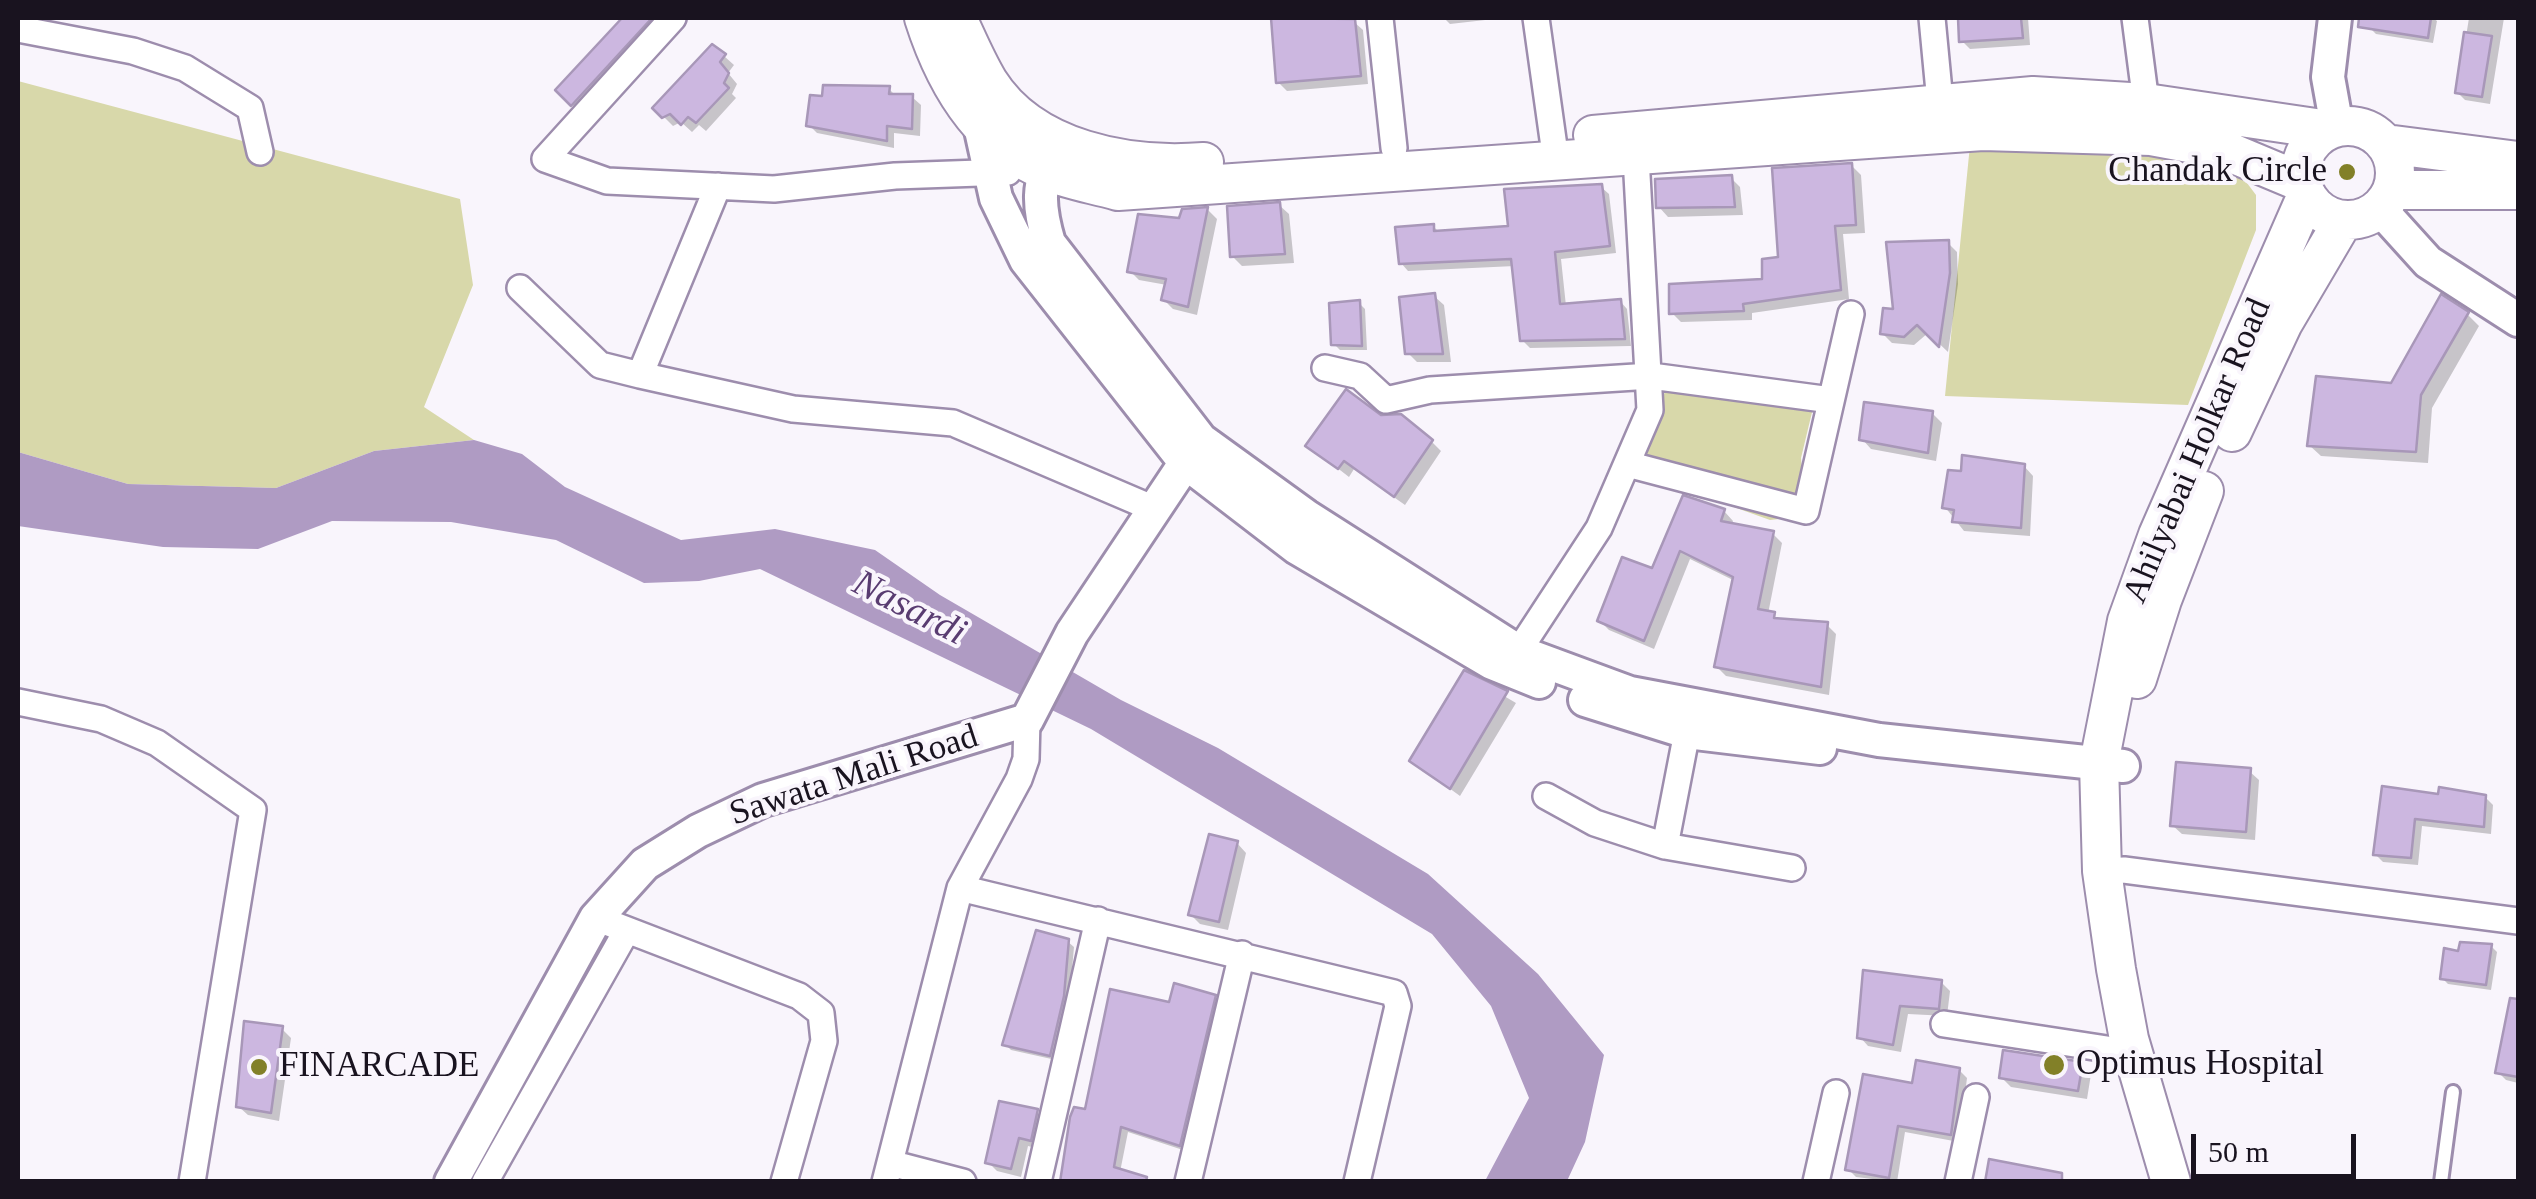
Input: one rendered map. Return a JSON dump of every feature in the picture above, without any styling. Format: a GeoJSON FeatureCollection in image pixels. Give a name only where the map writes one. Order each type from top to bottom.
{"type":"FeatureCollection","features":[{"type":"Feature","properties":{"kind":"main road"},"geometry":{"type":"LineString","coordinates":[[924,18],[936,54],[960,100],[1000,144],[1053,156],[1118,191],[1554,150],[1940,102],[2033,96],[2146,103],[2333,129],[2364,129],[2386,144],[2518,160]]}},
{"type":"Feature","properties":{"kind":"main road"},"geometry":{"type":"LineString","coordinates":[[958,18],[990,84],[1028,121],[1053,156]]}},
{"type":"Feature","properties":{"kind":"main road"},"geometry":{"type":"LineString","coordinates":[[2304,190],[2306,152],[2333,129]]}},
{"type":"Feature","properties":{"kind":"main road"},"geometry":{"type":"LineString","coordinates":[[1053,156],[1090,153],[1168,165],[1394,148],[1554,150],[1636,157],[1983,131],[2068,132],[2151,136],[2222,149],[2304,190],[2316,210],[2343,221],[2387,199],[2518,190]]}},
{"type":"Feature","properties":{"kind":"main road"},"geometry":{"type":"LineString","coordinates":[[2386,144],[2396,174],[2387,199]]}},
{"type":"Feature","properties":{"kind":"main road","name":"Ahilyabai Holkar Road"},"geometry":{"type":"LineString","coordinates":[[2170,1182],[2133,1053],[2113,871],[2111,764],[2127,622],[2158,535],[2304,190]]}},
{"type":"Feature","properties":{"kind":"main road","name":"Ahilyabai Holkar Road"},"geometry":{"type":"LineString","coordinates":[[2111,764],[2139,671],[2200,502],[2282,323],[2343,221]]}},
{"type":"Feature","properties":{"kind":"main road","name":"Ahilyabai Holkar Road"},"geometry":{"type":"LineString","coordinates":[[2113,871],[2156,1062],[2195,1182]]}},
{"type":"Feature","properties":{"kind":"street"},"geometry":{"type":"LineString","coordinates":[[674,18],[545,159],[607,181],[774,189],[895,176],[989,173],[1053,156],[1039,210],[1049,243],[1193,451]]}},
{"type":"Feature","properties":{"kind":"street"},"geometry":{"type":"LineString","coordinates":[[1380,18],[1394,148]]}},
{"type":"Feature","properties":{"kind":"street"},"geometry":{"type":"LineString","coordinates":[[1536,18],[1554,150]]}},
{"type":"Feature","properties":{"kind":"street"},"geometry":{"type":"LineString","coordinates":[[1932,18],[1940,102]]}},
{"type":"Feature","properties":{"kind":"street"},"geometry":{"type":"LineString","coordinates":[[2135,18],[2146,103]]}},
{"type":"Feature","properties":{"kind":"street"},"geometry":{"type":"LineString","coordinates":[[2333,129],[2328,77],[2335,18]]}},
{"type":"Feature","properties":{"kind":"street"},"geometry":{"type":"LineString","coordinates":[[18,29],[132,52],[184,68],[250,108],[260,152]]}},
{"type":"Feature","properties":{"kind":"street"},"geometry":{"type":"LineString","coordinates":[[979,122],[989,173],[1026,260],[1193,451],[1306,516],[1512,661],[1625,715],[1687,732],[1816,748],[1879,740]]}},
{"type":"Feature","properties":{"kind":"street"},"geometry":{"type":"LineString","coordinates":[[1512,661],[1599,528],[1650,410],[1636,157]]}},
{"type":"Feature","properties":{"kind":"street"},"geometry":{"type":"LineString","coordinates":[[640,375],[718,186]]}},
{"type":"Feature","properties":{"kind":"street"},"geometry":{"type":"LineString","coordinates":[[2387,199],[2428,262],[2518,320]]}},
{"type":"Feature","properties":{"kind":"street"},"geometry":{"type":"LineString","coordinates":[[520,288],[600,365],[793,409],[953,423],[1152,508]]}},
{"type":"Feature","properties":{"kind":"street"},"geometry":{"type":"LineString","coordinates":[[1627,464],[1806,511],[1851,314]]}},
{"type":"Feature","properties":{"kind":"street"},"geometry":{"type":"LineString","coordinates":[[1324,368],[1360,376],[1386,400],[1430,390],[1651,376],[1831,400]]}},
{"type":"Feature","properties":{"kind":"street"},"geometry":{"type":"LineString","coordinates":[[963,1182],[887,1172],[960,888],[1019,779],[1026,759],[1027,720],[1072,633],[1193,451]]}},
{"type":"Feature","properties":{"kind":"street"},"geometry":{"type":"LineString","coordinates":[[1512,661],[1630,693],[1879,740],[2111,764]]}},
{"type":"Feature","properties":{"kind":"street"},"geometry":{"type":"LineString","coordinates":[[18,702],[101,719],[157,743],[253,810],[254,823],[192,1182]]}},
{"type":"Feature","properties":{"kind":"street","name":"Sawata Mali Road"},"geometry":{"type":"LineString","coordinates":[[451,1182],[596,918],[645,864],[698,831],[763,800],[1027,720]]}},
{"type":"Feature","properties":{"kind":"street"},"geometry":{"type":"LineString","coordinates":[[1664,846],[1687,732]]}},
{"type":"Feature","properties":{"kind":"street"},"geometry":{"type":"LineString","coordinates":[[1546,796],[1595,822],[1664,846],[1792,868]]}},
{"type":"Feature","properties":{"kind":"street"},"geometry":{"type":"LineString","coordinates":[[2113,871],[2518,921]]}},
{"type":"Feature","properties":{"kind":"street"},"geometry":{"type":"LineString","coordinates":[[960,888],[1388,989],[1397,998],[1356,1182]]}},
{"type":"Feature","properties":{"kind":"street"},"geometry":{"type":"LineString","coordinates":[[596,918],[799,996],[821,1013],[824,1041],[784,1182]]}},
{"type":"Feature","properties":{"kind":"street"},"geometry":{"type":"LineString","coordinates":[[1038,1182],[1098,920]]}},
{"type":"Feature","properties":{"kind":"street"},"geometry":{"type":"LineString","coordinates":[[485,1182],[627,930]]}},
{"type":"Feature","properties":{"kind":"street"},"geometry":{"type":"LineString","coordinates":[[1188,1182],[1242,954]]}},
{"type":"Feature","properties":{"kind":"street"},"geometry":{"type":"LineString","coordinates":[[1944,1024],[2133,1053]]}},
{"type":"Feature","properties":{"kind":"street"},"geometry":{"type":"LineString","coordinates":[[1816,1182],[1836,1093]]}},
{"type":"Feature","properties":{"kind":"street"},"geometry":{"type":"LineString","coordinates":[[1958,1182],[1976,1098]]}},
{"type":"Feature","properties":{"kind":"lane"},"geometry":{"type":"LineString","coordinates":[[2442,1182],[2454,1092]]}},
{"type":"Feature","properties":{"kind":"green space"},"geometry":{"type":"Polygon","coordinates":[[[18,81],[460,199],[473,285],[424,407],[474,440],[374,451],[276,488],[128,484],[18,452],[18,81]]]}},
{"type":"Feature","properties":{"kind":"green space"},"geometry":{"type":"Polygon","coordinates":[[[1970,145],[2135,151],[2235,167],[2256,195],[2256,230],[2188,405],[1945,396],[1970,145]]]}},
{"type":"Feature","properties":{"kind":"green space"},"geometry":{"type":"Polygon","coordinates":[[[1669,382],[1814,404],[1801,458],[1806,516],[1770,520],[1661,481],[1641,451],[1669,382]]]}},
{"type":"Feature","properties":{"kind":"water","name":"Nasardi"},"geometry":{"type":"Polygon","coordinates":[[[474,440],[522,454],[565,487],[681,540],[775,529],[875,550],[940,595],[1121,700],[1218,748],[1428,874],[1538,974],[1604,1055],[1585,1142],[1567,1181],[1485,1181],[1529,1098],[1491,1006],[1432,934],[1091,729],[760,569],[699,581],[644,583],[556,540],[451,522],[332,521],[258,549],[163,547],[18,526],[18,452],[128,484],[276,488],[374,451],[474,440]]]}},
{"type":"Feature","properties":{"kind":"building"},"geometry":{"type":"Polygon","coordinates":[[[622,18],[652,18],[571,106],[555,90],[622,18]]]}},
{"type":"Feature","properties":{"kind":"building"},"geometry":{"type":"Polygon","coordinates":[[[1271,18],[1355,19],[1361,76],[1276,83],[1271,18]]]}},
{"type":"Feature","properties":{"kind":"building"},"geometry":{"type":"Polygon","coordinates":[[[1958,18],[2021,18],[2023,38],[1959,42],[1958,18]]]}},
{"type":"Feature","properties":{"kind":"building"},"geometry":{"type":"Polygon","coordinates":[[[2359,18],[2431,18],[2428,38],[2358,27],[2359,18]]]}},
{"type":"Feature","properties":{"kind":"building"},"geometry":{"type":"Polygon","coordinates":[[[2464,32],[2492,36],[2482,97],[2455,93],[2464,32]]]}},
{"type":"Feature","properties":{"kind":"building"},"geometry":{"type":"Polygon","coordinates":[[[712,44],[726,54],[720,62],[729,73],[724,83],[729,88],[696,123],[688,117],[681,125],[670,114],[662,118],[652,108],[712,44]]]}},
{"type":"Feature","properties":{"kind":"building"},"geometry":{"type":"Polygon","coordinates":[[[823,85],[890,86],[889,94],[913,94],[912,129],[887,126],[887,141],[806,126],[810,95],[822,96],[823,85]]]}},
{"type":"Feature","properties":{"kind":"building"},"geometry":{"type":"Polygon","coordinates":[[[1852,163],[1856,225],[1835,226],[1841,290],[1743,304],[1744,311],[1669,314],[1669,284],[1762,279],[1762,259],[1778,257],[1772,168],[1852,163]]]}},
{"type":"Feature","properties":{"kind":"building"},"geometry":{"type":"Polygon","coordinates":[[[1732,175],[1735,207],[1656,208],[1655,179],[1732,175]]]}},
{"type":"Feature","properties":{"kind":"building"},"geometry":{"type":"Polygon","coordinates":[[[1602,184],[1610,246],[1555,252],[1560,304],[1621,299],[1625,339],[1520,341],[1511,259],[1399,264],[1395,227],[1434,224],[1434,231],[1508,226],[1504,189],[1602,184]]]}},
{"type":"Feature","properties":{"kind":"building"},"geometry":{"type":"Polygon","coordinates":[[[1280,202],[1285,254],[1230,257],[1227,206],[1280,202]]]}},
{"type":"Feature","properties":{"kind":"building"},"geometry":{"type":"Polygon","coordinates":[[[1208,207],[1188,307],[1161,300],[1166,279],[1127,272],[1138,214],[1179,218],[1182,209],[1208,207]]]}},
{"type":"Feature","properties":{"kind":"building"},"geometry":{"type":"Polygon","coordinates":[[[1949,240],[1950,273],[1939,347],[1917,325],[1904,337],[1880,334],[1883,308],[1893,309],[1886,242],[1949,240]]]}},
{"type":"Feature","properties":{"kind":"building"},"geometry":{"type":"Polygon","coordinates":[[[1435,293],[1443,354],[1405,354],[1399,297],[1435,293]]]}},
{"type":"Feature","properties":{"kind":"building"},"geometry":{"type":"Polygon","coordinates":[[[2441,294],[2469,312],[2421,395],[2416,452],[2307,446],[2316,376],[2391,383],[2441,294]]]}},
{"type":"Feature","properties":{"kind":"building"},"geometry":{"type":"Polygon","coordinates":[[[1360,300],[1362,346],[1331,345],[1329,303],[1360,300]]]}},
{"type":"Feature","properties":{"kind":"building"},"geometry":{"type":"Polygon","coordinates":[[[1346,389],[1381,415],[1401,414],[1433,440],[1394,497],[1344,461],[1338,469],[1305,446],[1346,389]]]}},
{"type":"Feature","properties":{"kind":"building"},"geometry":{"type":"Polygon","coordinates":[[[1864,402],[1933,411],[1928,453],[1859,440],[1864,402]]]}},
{"type":"Feature","properties":{"kind":"building"},"geometry":{"type":"Polygon","coordinates":[[[1962,455],[2025,464],[2021,528],[1952,522],[1954,510],[1942,508],[1948,470],[1961,471],[1962,455]]]}},
{"type":"Feature","properties":{"kind":"building"},"geometry":{"type":"Polygon","coordinates":[[[1683,495],[1725,509],[1721,521],[1774,531],[1758,609],[1775,612],[1774,618],[1828,622],[1821,687],[1714,667],[1733,577],[1680,551],[1644,641],[1597,621],[1622,557],[1652,568],[1683,495]]]}},
{"type":"Feature","properties":{"kind":"building"},"geometry":{"type":"Polygon","coordinates":[[[1464,670],[1508,691],[1450,789],[1409,761],[1464,670]]]}},
{"type":"Feature","properties":{"kind":"building"},"geometry":{"type":"Polygon","coordinates":[[[2176,762],[2251,768],[2246,832],[2170,826],[2176,762]]]}},
{"type":"Feature","properties":{"kind":"building"},"geometry":{"type":"Polygon","coordinates":[[[2382,786],[2438,794],[2439,787],[2486,795],[2484,827],[2415,819],[2411,858],[2373,855],[2382,786]]]}},
{"type":"Feature","properties":{"kind":"building"},"geometry":{"type":"Polygon","coordinates":[[[1209,834],[1238,841],[1219,922],[1188,915],[1209,834]]]}},
{"type":"Feature","properties":{"kind":"building"},"geometry":{"type":"Polygon","coordinates":[[[1036,930],[1069,939],[1064,996],[1050,1056],[1002,1045],[1036,930]]]}},
{"type":"Feature","properties":{"kind":"building"},"geometry":{"type":"Polygon","coordinates":[[[2460,942],[2492,944],[2486,985],[2440,979],[2444,948],[2458,951],[2460,942]]]}},
{"type":"Feature","properties":{"kind":"building"},"geometry":{"type":"Polygon","coordinates":[[[1863,970],[1942,980],[1939,1009],[1900,1006],[1893,1045],[1857,1038],[1863,970]]]}},
{"type":"Feature","properties":{"kind":"building"},"geometry":{"type":"Polygon","coordinates":[[[1174,983],[1216,995],[1180,1146],[1121,1127],[1114,1167],[1147,1177],[1146,1182],[1060,1182],[1070,1117],[1074,1107],[1085,1109],[1110,989],[1169,1002],[1174,983]]]}},
{"type":"Feature","properties":{"kind":"building"},"geometry":{"type":"Polygon","coordinates":[[[2510,998],[2518,999],[2518,1077],[2495,1073],[2510,998]]]}},
{"type":"Feature","properties":{"kind":"building","name":"FINARCADE"},"geometry":{"type":"Polygon","coordinates":[[[244,1021],[283,1026],[271,1113],[236,1107],[244,1021]]]}},
{"type":"Feature","properties":{"kind":"building"},"geometry":{"type":"Polygon","coordinates":[[[2003,1050],[2083,1062],[2078,1091],[1999,1078],[2003,1050]]]}},
{"type":"Feature","properties":{"kind":"building"},"geometry":{"type":"Polygon","coordinates":[[[1916,1060],[1960,1068],[1951,1135],[1898,1126],[1889,1178],[1845,1170],[1863,1074],[1912,1083],[1916,1060]]]}},
{"type":"Feature","properties":{"kind":"building"},"geometry":{"type":"Polygon","coordinates":[[[999,1101],[1038,1109],[1031,1141],[1019,1138],[1011,1169],[985,1163],[999,1101]]]}},
{"type":"Feature","properties":{"kind":"building"},"geometry":{"type":"Polygon","coordinates":[[[1989,1159],[2062,1173],[2062,1182],[1985,1182],[1989,1159]]]}},
{"type":"Feature","properties":{"kind":"place","name":"Chandak Circle"},"geometry":{"type":"Point","coordinates":[2347,172]}},
{"type":"Feature","properties":{"kind":"place","name":"Optimus Hospital"},"geometry":{"type":"Point","coordinates":[2054,1065]}},
{"type":"Feature","properties":{"kind":"place","name":"FINARCADE"},"geometry":{"type":"Point","coordinates":[259,1067]}}]}
